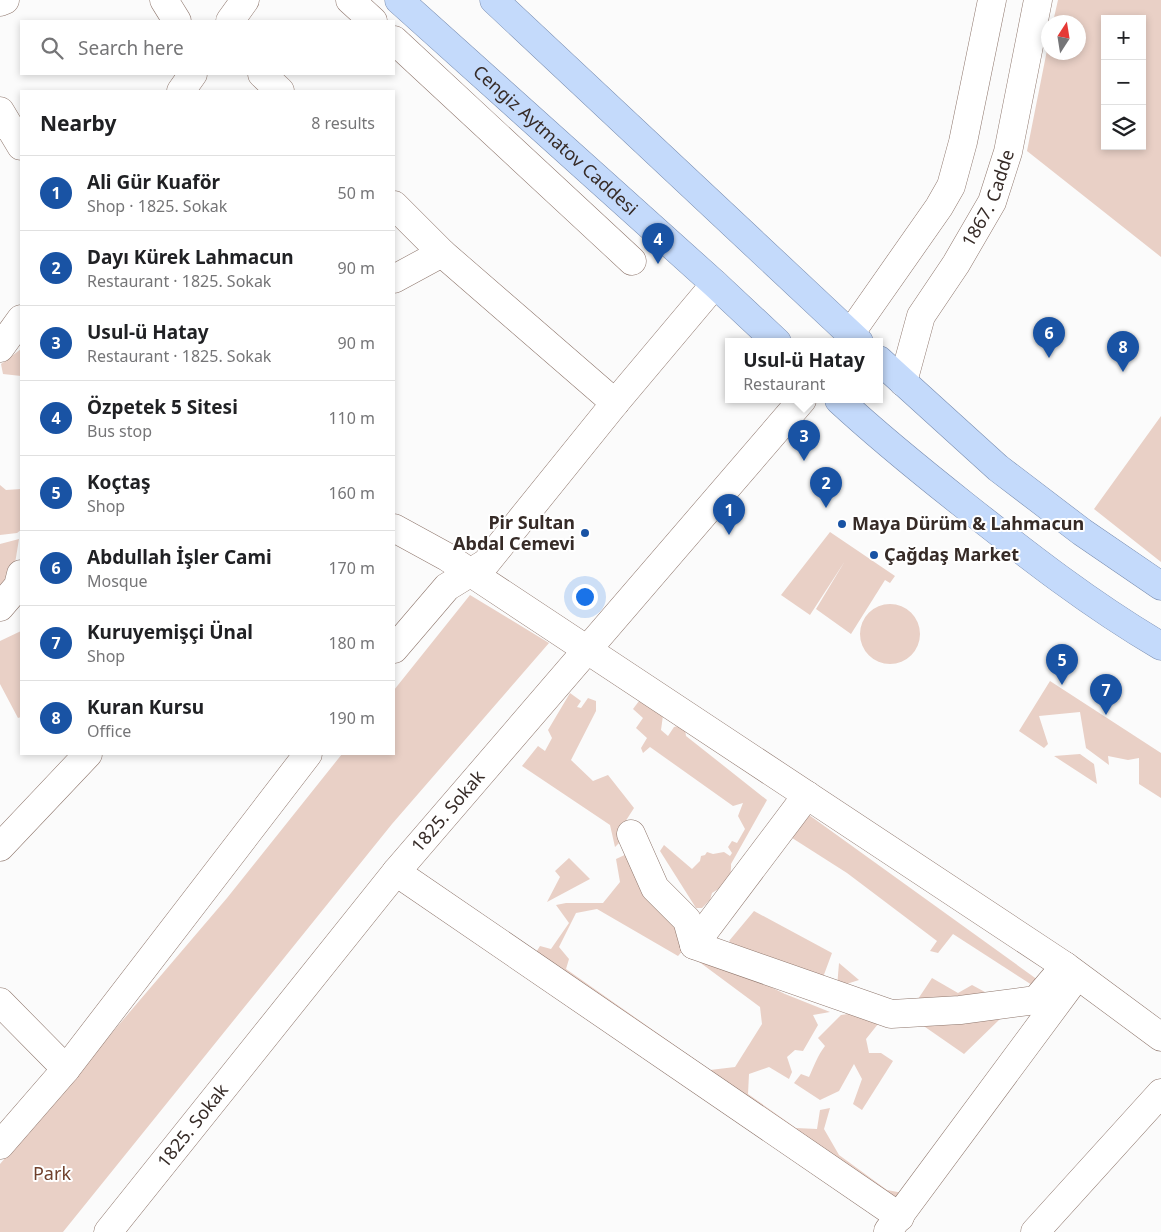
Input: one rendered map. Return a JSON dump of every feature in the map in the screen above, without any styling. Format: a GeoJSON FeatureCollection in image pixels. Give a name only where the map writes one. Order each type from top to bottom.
{"type":"FeatureCollection","features":[{"type":"Feature","properties":{"kind":"main road","name":"Cengiz Aytmatov Caddesi"},"geometry":{"type":"LineString","coordinates":[[399,0],[773,338]]}},
{"type":"Feature","properties":{"kind":"main road"},"geometry":{"type":"LineString","coordinates":[[494,0],[854,338]]}},
{"type":"Feature","properties":{"kind":"main road"},"geometry":{"type":"LineString","coordinates":[[883,364],[972,445],[1032,494],[1082,532],[1161,586]]}},
{"type":"Feature","properties":{"kind":"main road"},"geometry":{"type":"LineString","coordinates":[[842,403],[900,454],[1023,552],[1080,593],[1161,646]]}},
{"type":"Feature","properties":{"kind":"street"},"geometry":{"type":"LineString","coordinates":[[0,2],[5,0]]}},
{"type":"Feature","properties":{"kind":"street"},"geometry":{"type":"LineString","coordinates":[[164,0],[176,20]]}},
{"type":"Feature","properties":{"kind":"street"},"geometry":{"type":"LineString","coordinates":[[231,20],[245,0]]}},
{"type":"Feature","properties":{"kind":"street"},"geometry":{"type":"LineString","coordinates":[[350,0],[372,20]]}},
{"type":"Feature","properties":{"kind":"street","name":"1867. Cadde"},"geometry":{"type":"LineString","coordinates":[[854,338],[951,186],[963,142],[992,0]]}},
{"type":"Feature","properties":{"kind":"street","name":"1867. Cadde"},"geometry":{"type":"LineString","coordinates":[[903,382],[921,316],[956,264],[992,202],[1008,152],[1038,0]]}},
{"type":"Feature","properties":{"kind":"street"},"geometry":{"type":"LineString","coordinates":[[395,41],[632,261]]}},
{"type":"Feature","properties":{"kind":"street"},"geometry":{"type":"LineString","coordinates":[[182,90],[192,75]]}},
{"type":"Feature","properties":{"kind":"street"},"geometry":{"type":"LineString","coordinates":[[263,75],[279,90]]}},
{"type":"Feature","properties":{"kind":"street"},"geometry":{"type":"LineString","coordinates":[[0,111],[20,144]]}},
{"type":"Feature","properties":{"kind":"street"},"geometry":{"type":"LineString","coordinates":[[395,206],[442,252],[615,404]]}},
{"type":"Feature","properties":{"kind":"street"},"geometry":{"type":"LineString","coordinates":[[395,278],[442,252]]}},
{"type":"Feature","properties":{"kind":"street"},"geometry":{"type":"LineString","coordinates":[[395,648],[447,587],[490,558],[715,284]]}},
{"type":"Feature","properties":{"kind":"street"},"geometry":{"type":"LineString","coordinates":[[0,348],[15,318]]}},
{"type":"Feature","properties":{"kind":"street","name":"1825. Sokak"},"geometry":{"type":"LineString","coordinates":[[108,1232],[396,872],[799,403]]}},
{"type":"Feature","properties":{"kind":"street"},"geometry":{"type":"LineString","coordinates":[[395,529],[447,557],[1072,970],[1161,1037]]}},
{"type":"Feature","properties":{"kind":"street"},"geometry":{"type":"LineString","coordinates":[[0,608],[18,586],[20,578]]}},
{"type":"Feature","properties":{"kind":"street"},"geometry":{"type":"LineString","coordinates":[[0,847],[87,755]]}},
{"type":"Feature","properties":{"kind":"street"},"geometry":{"type":"LineString","coordinates":[[0,1145],[66,1069],[307,755]]}},
{"type":"Feature","properties":{"kind":"street"},"geometry":{"type":"LineString","coordinates":[[694,945],[807,796]]}},
{"type":"Feature","properties":{"kind":"street"},"geometry":{"type":"LineString","coordinates":[[631,834],[655,888],[687,920],[694,945]]}},
{"type":"Feature","properties":{"kind":"street"},"geometry":{"type":"LineString","coordinates":[[396,872],[894,1225],[1072,970]]}},
{"type":"Feature","properties":{"kind":"street"},"geometry":{"type":"LineString","coordinates":[[694,945],[891,1014],[960,1010],[1036,1000],[1072,970]]}},
{"type":"Feature","properties":{"kind":"street"},"geometry":{"type":"LineString","coordinates":[[0,1002],[66,1069]]}},
{"type":"Feature","properties":{"kind":"street"},"geometry":{"type":"LineString","coordinates":[[1035,1232],[1161,1093]]}},
{"type":"Feature","properties":{"kind":"green space"},"geometry":{"type":"Polygon","coordinates":[[[1058,0],[1161,0],[1161,257],[1027,151],[1045,60],[1086,60],[1086,15],[1055,15],[1058,0]]]}},
{"type":"Feature","properties":{"kind":"green space"},"geometry":{"type":"Polygon","coordinates":[[[20,350],[20,376],[3,374],[1,364],[20,350]]]}},
{"type":"Feature","properties":{"kind":"green space"},"geometry":{"type":"Polygon","coordinates":[[[1161,416],[1161,562],[1094,509],[1161,416]]]}},
{"type":"Feature","properties":{"kind":"green space"},"geometry":{"type":"Polygon","coordinates":[[[0,485],[6,490],[20,489],[20,531],[17,533],[0,535],[0,485]]]}},
{"type":"Feature","properties":{"kind":"green space"},"geometry":{"type":"Polygon","coordinates":[[[830,532],[895,576],[890,583],[885,580],[851,634],[816,609],[845,561],[810,615],[781,595],[830,532]]]}},
{"type":"Feature","properties":{"kind":"green space"},"geometry":{"type":"Polygon","coordinates":[[[19,539],[12,582],[0,596],[0,544],[19,539]]]}},
{"type":"Feature","properties":{"kind":"green space","name":"Park"},"geometry":{"type":"Polygon","coordinates":[[[470,595],[549,643],[392,824],[63,1232],[0,1232],[0,1164],[227,898],[341,755],[395,755],[395,689],[470,595]]]}},
{"type":"Feature","properties":{"kind":"green space"},"geometry":{"type":"Polygon","coordinates":[[[884,604],[896,604],[907,609],[915,617],[920,628],[918,646],[907,659],[896,664],[884,664],[873,659],[865,651],[860,640],[860,628],[865,617],[873,609],[884,604]]]}},
{"type":"Feature","properties":{"kind":"green space"},"geometry":{"type":"Polygon","coordinates":[[[20,631],[20,717],[18,718],[0,684],[0,641],[20,631]]]}},
{"type":"Feature","properties":{"kind":"green space"},"geometry":{"type":"Polygon","coordinates":[[[1050,681],[1161,753],[1161,798],[1139,784],[1139,758],[1128,760],[1108,756],[1109,765],[1086,748],[1080,712],[1039,716],[1048,744],[1044,748],[1019,731],[1050,681]]]}},
{"type":"Feature","properties":{"kind":"green space"},"geometry":{"type":"Polygon","coordinates":[[[570,693],[581,701],[577,707],[581,708],[588,698],[596,701],[596,711],[571,760],[593,781],[608,775],[634,808],[618,833],[622,840],[615,847],[610,825],[522,766],[538,746],[545,751],[552,738],[548,730],[570,693]]]}},
{"type":"Feature","properties":{"kind":"green space"},"geometry":{"type":"Polygon","coordinates":[[[645,693],[664,708],[661,730],[668,736],[674,727],[682,725],[686,736],[767,800],[731,864],[729,878],[724,885],[712,893],[710,900],[702,908],[696,908],[660,851],[664,845],[692,869],[700,861],[701,856],[707,852],[713,854],[724,852],[730,856],[732,853],[728,847],[732,841],[737,843],[745,829],[738,816],[743,803],[733,806],[650,747],[643,753],[641,748],[647,738],[636,728],[643,718],[633,709],[645,693]]]}},
{"type":"Feature","properties":{"kind":"green space"},"geometry":{"type":"Polygon","coordinates":[[[1080,754],[1094,764],[1097,784],[1054,756],[1080,754]]]}},
{"type":"Feature","properties":{"kind":"green space"},"geometry":{"type":"Polygon","coordinates":[[[809,815],[1038,980],[1032,985],[953,934],[938,953],[930,951],[937,941],[847,873],[789,836],[809,815]]]}},
{"type":"Feature","properties":{"kind":"green space"},"geometry":{"type":"Polygon","coordinates":[[[629,853],[639,871],[640,889],[674,917],[685,948],[678,956],[597,909],[576,913],[559,947],[569,959],[566,969],[710,1070],[735,1067],[762,1024],[760,1007],[698,961],[704,954],[785,994],[830,1012],[813,1015],[818,1025],[803,1051],[795,1050],[787,1057],[792,1072],[789,1079],[769,1067],[749,1074],[748,1094],[796,1128],[817,1129],[820,1110],[830,1108],[824,1129],[839,1155],[887,1190],[908,1194],[897,1209],[535,954],[540,946],[551,949],[569,923],[556,905],[566,903],[603,903],[620,882],[616,859],[629,853]]]}},
{"type":"Feature","properties":{"kind":"green space"},"geometry":{"type":"Polygon","coordinates":[[[569,858],[590,879],[547,902],[560,877],[555,871],[569,858]]]}},
{"type":"Feature","properties":{"kind":"green space"},"geometry":{"type":"Polygon","coordinates":[[[754,911],[832,953],[822,980],[743,954],[729,941],[754,911]]]}},
{"type":"Feature","properties":{"kind":"green space"},"geometry":{"type":"Polygon","coordinates":[[[839,963],[859,980],[837,987],[839,963]]]}},
{"type":"Feature","properties":{"kind":"green space"},"geometry":{"type":"Polygon","coordinates":[[[932,978],[958,993],[972,985],[985,992],[961,1000],[916,1002],[932,978]]]}},
{"type":"Feature","properties":{"kind":"green space"},"geometry":{"type":"Polygon","coordinates":[[[855,1013],[878,1024],[866,1039],[869,1053],[881,1053],[893,1061],[862,1110],[853,1104],[862,1079],[854,1064],[839,1091],[820,1100],[794,1083],[801,1074],[809,1077],[825,1046],[818,1038],[841,1015],[855,1013]]]}},
{"type":"Feature","properties":{"kind":"green space"},"geometry":{"type":"Polygon","coordinates":[[[1001,1018],[964,1054],[915,1020],[1001,1018]]]}},
{"type":"Feature","properties":{"kind":"place","name":"Özpetek 5 Sitesi"},"geometry":{"type":"Point","coordinates":[658,264]}},
{"type":"Feature","properties":{"kind":"place","name":"Abdullah İşler Cami"},"geometry":{"type":"Point","coordinates":[1049,358]}},
{"type":"Feature","properties":{"kind":"place","name":"Kuran Kursu"},"geometry":{"type":"Point","coordinates":[1123,372]}},
{"type":"Feature","properties":{"kind":"place","name":"Usul-ü Hatay"},"geometry":{"type":"Point","coordinates":[804,461]}},
{"type":"Feature","properties":{"kind":"place","name":"Dayı Kürek Lahmacun"},"geometry":{"type":"Point","coordinates":[826,508]}},
{"type":"Feature","properties":{"kind":"place","name":"Maya Dürüm & Lahmacun"},"geometry":{"type":"Point","coordinates":[842,524]}},
{"type":"Feature","properties":{"kind":"place","name":"Pir Sultan Abdal Cemevi"},"geometry":{"type":"Point","coordinates":[585,533]}},
{"type":"Feature","properties":{"kind":"place","name":"Ali Gür Kuaför"},"geometry":{"type":"Point","coordinates":[729,535]}},
{"type":"Feature","properties":{"kind":"place","name":"Çağdaş Market"},"geometry":{"type":"Point","coordinates":[874,555]}},
{"type":"Feature","properties":{"kind":"place","name":"Koçtaş"},"geometry":{"type":"Point","coordinates":[1062,685]}},
{"type":"Feature","properties":{"kind":"place","name":"Kuruyemişçi Ünal"},"geometry":{"type":"Point","coordinates":[1106,715]}}]}
